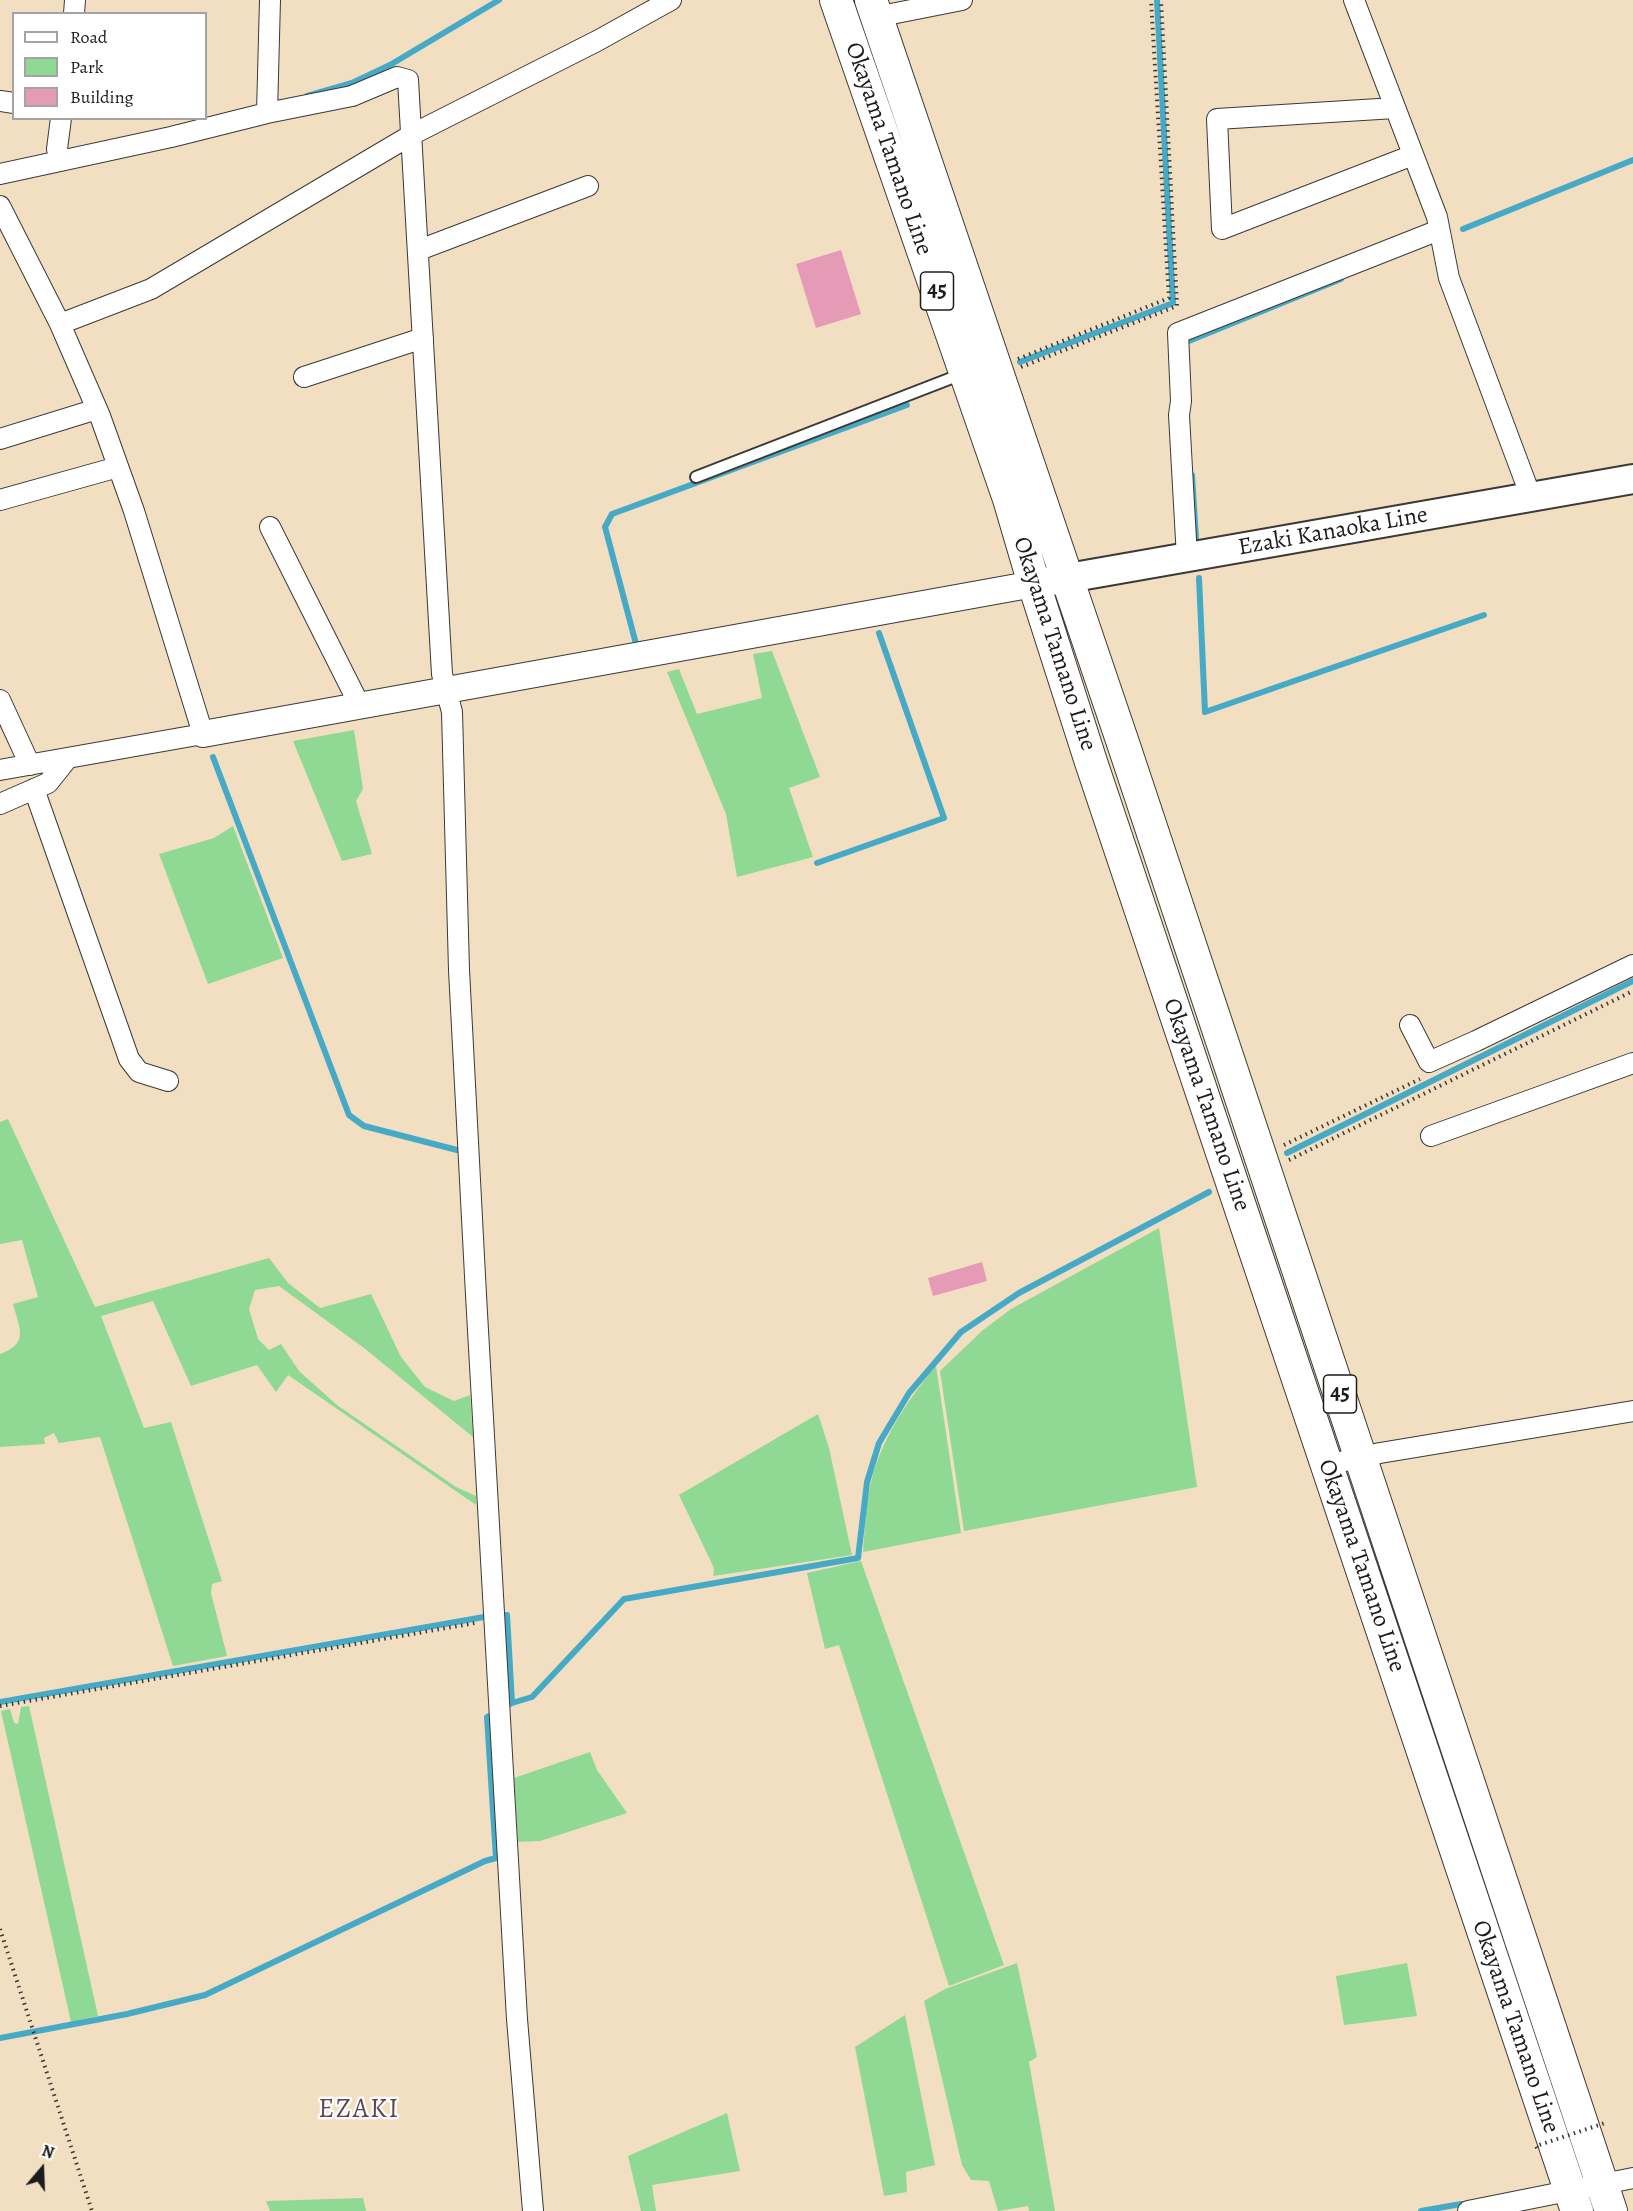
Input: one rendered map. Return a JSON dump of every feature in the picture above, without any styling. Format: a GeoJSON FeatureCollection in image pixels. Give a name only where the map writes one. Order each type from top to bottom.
{"type":"FeatureCollection","features":[{"type":"Feature","properties":{"kind":"main road","name":"Okayama Tamano Line"},"geometry":{"type":"LineString","coordinates":[[836,0],[1009,499],[1034,584],[1574,2201]]}},
{"type":"Feature","properties":{"kind":"main road","name":"Okayama Tamano Line"},"geometry":{"type":"LineString","coordinates":[[874,8],[1124,746],[1606,2197]]}},
{"type":"Feature","properties":{"kind":"main road","name":"Ezaki Kanaoka Line"},"geometry":{"type":"LineString","coordinates":[[1034,584],[1633,479]]}},
{"type":"Feature","properties":{"kind":"street"},"geometry":{"type":"LineString","coordinates":[[267,107],[270,0]]}},
{"type":"Feature","properties":{"kind":"street"},"geometry":{"type":"LineString","coordinates":[[60,324],[151,289],[413,134],[597,41],[671,0]]}},
{"type":"Feature","properties":{"kind":"street"},"geometry":{"type":"LineString","coordinates":[[874,8],[962,0]]}},
{"type":"Feature","properties":{"kind":"street"},"geometry":{"type":"LineString","coordinates":[[1354,0],[1437,217],[1449,278],[1531,497]]}},
{"type":"Feature","properties":{"kind":"street"},"geometry":{"type":"LineString","coordinates":[[0,174],[59,156],[171,137],[267,107],[352,96],[397,77],[408,80],[413,134],[442,674],[452,712],[459,970],[516,2007],[533,2211]]}},
{"type":"Feature","properties":{"kind":"street"},"geometry":{"type":"LineString","coordinates":[[1395,108],[1217,119],[1222,229],[1413,155]]}},
{"type":"Feature","properties":{"kind":"street"},"geometry":{"type":"LineString","coordinates":[[59,156],[61,120]]}},
{"type":"Feature","properties":{"kind":"street"},"geometry":{"type":"LineString","coordinates":[[419,250],[588,186]]}},
{"type":"Feature","properties":{"kind":"street"},"geometry":{"type":"LineString","coordinates":[[0,206],[60,324],[97,409],[134,512],[203,734]]}},
{"type":"Feature","properties":{"kind":"street"},"geometry":{"type":"LineString","coordinates":[[1187,558],[1179,415],[1181,401],[1178,333],[1439,230]]}},
{"type":"Feature","properties":{"kind":"street"},"geometry":{"type":"LineString","coordinates":[[304,377],[423,338]]}},
{"type":"Feature","properties":{"kind":"street"},"geometry":{"type":"LineString","coordinates":[[0,439],[97,409]]}},
{"type":"Feature","properties":{"kind":"street"},"geometry":{"type":"LineString","coordinates":[[0,500],[118,467]]}},
{"type":"Feature","properties":{"kind":"street"},"geometry":{"type":"LineString","coordinates":[[270,527],[360,705]]}},
{"type":"Feature","properties":{"kind":"street"},"geometry":{"type":"LineString","coordinates":[[0,770],[1034,584]]}},
{"type":"Feature","properties":{"kind":"street"},"geometry":{"type":"LineString","coordinates":[[0,700],[30,765]]}},
{"type":"Feature","properties":{"kind":"street"},"geometry":{"type":"LineString","coordinates":[[0,804],[48,783],[68,758]]}},
{"type":"Feature","properties":{"kind":"street"},"geometry":{"type":"LineString","coordinates":[[34,789],[129,1059],[139,1072],[168,1081]]}},
{"type":"Feature","properties":{"kind":"street"},"geometry":{"type":"LineString","coordinates":[[1410,1025],[1429,1062],[1633,964]]}},
{"type":"Feature","properties":{"kind":"street"},"geometry":{"type":"LineString","coordinates":[[1431,1136],[1633,1063]]}},
{"type":"Feature","properties":{"kind":"street"},"geometry":{"type":"LineString","coordinates":[[1327,1465],[1361,1457],[1633,1411]]}},
{"type":"Feature","properties":{"kind":"street"},"geometry":{"type":"LineString","coordinates":[[1468,2211],[1606,2197],[1633,2178]]}},
{"type":"Feature","properties":{"kind":"lane"},"geometry":{"type":"LineString","coordinates":[[696,477],[965,373]]}},
{"type":"Feature","properties":{"kind":"path"},"geometry":{"type":"LineString","coordinates":[[1014,361],[1169,298],[1151,0]]}},
{"type":"Feature","properties":{"kind":"path"},"geometry":{"type":"LineString","coordinates":[[1017,369],[1177,306],[1161,0]]}},
{"type":"Feature","properties":{"kind":"path"},"geometry":{"type":"LineString","coordinates":[[1283,1163],[1633,991]]}},
{"type":"Feature","properties":{"kind":"path"},"geometry":{"type":"LineString","coordinates":[[1278,1148],[1421,1078]]}},
{"type":"Feature","properties":{"kind":"path"},"geometry":{"type":"LineString","coordinates":[[0,1706],[496,1619]]}},
{"type":"Feature","properties":{"kind":"path"},"geometry":{"type":"LineString","coordinates":[[0,1929],[92,2211]]}},
{"type":"Feature","properties":{"kind":"path"},"geometry":{"type":"LineString","coordinates":[[1537,2148],[1536,2146],[1605,2123],[1606,2125]]}},
{"type":"Feature","properties":{"kind":"green space"},"geometry":{"type":"Polygon","coordinates":[[[772,651],[820,777],[789,788],[813,857],[737,877],[726,814],[667,672],[679,669],[697,714],[762,698],[753,654],[772,651]]]}},
{"type":"Feature","properties":{"kind":"green space"},"geometry":{"type":"Polygon","coordinates":[[[354,730],[363,789],[356,801],[372,854],[342,861],[293,741],[354,730]]]}},
{"type":"Feature","properties":{"kind":"green space"},"geometry":{"type":"Polygon","coordinates":[[[233,826],[283,958],[208,984],[159,854],[214,838],[233,826]]]}},
{"type":"Feature","properties":{"kind":"green space"},"geometry":{"type":"Polygon","coordinates":[[[8,1119],[95,1307],[269,1258],[288,1283],[320,1308],[371,1294],[401,1357],[425,1387],[454,1401],[470,1395],[473,1437],[364,1348],[279,1286],[255,1290],[249,1309],[258,1339],[269,1350],[281,1344],[299,1371],[337,1405],[456,1487],[476,1496],[476,1505],[288,1375],[276,1392],[257,1365],[191,1386],[153,1301],[101,1316],[144,1428],[171,1422],[222,1581],[212,1584],[211,1593],[227,1656],[173,1666],[100,1437],[59,1443],[54,1433],[44,1438],[45,1444],[0,1447],[0,1354],[16,1345],[19,1340],[19,1327],[13,1304],[38,1297],[22,1240],[0,1244],[0,1122],[8,1119]]]}},
{"type":"Feature","properties":{"kind":"green space"},"geometry":{"type":"Polygon","coordinates":[[[1159,1228],[1197,1487],[964,1531],[940,1371],[983,1330],[1011,1309],[1159,1228]]]}},
{"type":"Feature","properties":{"kind":"green space"},"geometry":{"type":"Polygon","coordinates":[[[936,1366],[961,1533],[863,1552],[869,1493],[878,1459],[899,1417],[936,1366]]]}},
{"type":"Feature","properties":{"kind":"green space"},"geometry":{"type":"Polygon","coordinates":[[[818,1414],[829,1448],[852,1555],[713,1576],[714,1568],[679,1495],[818,1414]]]}},
{"type":"Feature","properties":{"kind":"green space"},"geometry":{"type":"Polygon","coordinates":[[[861,1561],[1004,1965],[949,1986],[839,1645],[825,1649],[807,1573],[861,1561]]]}},
{"type":"Feature","properties":{"kind":"green space"},"geometry":{"type":"Polygon","coordinates":[[[29,1706],[98,2016],[71,2022],[1,1711],[10,1709],[14,1723],[18,1724],[21,1707],[29,1706]]]}},
{"type":"Feature","properties":{"kind":"green space"},"geometry":{"type":"Polygon","coordinates":[[[590,1752],[597,1770],[627,1813],[540,1841],[518,1842],[514,1778],[590,1752]]]}},
{"type":"Feature","properties":{"kind":"green space"},"geometry":{"type":"Polygon","coordinates":[[[1017,1963],[1037,2057],[1029,2062],[1055,2211],[1029,2211],[1028,2206],[998,2211],[989,2181],[971,2180],[962,2165],[924,2001],[945,1989],[1017,1963]]]}},
{"type":"Feature","properties":{"kind":"green space"},"geometry":{"type":"Polygon","coordinates":[[[1407,1963],[1417,2016],[1344,2025],[1336,1976],[1407,1963]]]}},
{"type":"Feature","properties":{"kind":"green space"},"geometry":{"type":"Polygon","coordinates":[[[905,2015],[935,2165],[906,2172],[907,2192],[884,2196],[855,2047],[905,2015]]]}},
{"type":"Feature","properties":{"kind":"green space"},"geometry":{"type":"Polygon","coordinates":[[[727,2113],[740,2171],[652,2185],[656,2211],[641,2211],[628,2156],[727,2113]]]}},
{"type":"Feature","properties":{"kind":"green space"},"geometry":{"type":"Polygon","coordinates":[[[363,2198],[366,2211],[270,2211],[266,2201],[363,2198]]]}},
{"type":"Feature","properties":{"kind":"building"},"geometry":{"type":"Polygon","coordinates":[[[841,250],[861,314],[816,328],[796,264],[841,250]]]}},
{"type":"Feature","properties":{"kind":"building"},"geometry":{"type":"Polygon","coordinates":[[[982,1262],[987,1281],[933,1296],[928,1278],[982,1262]]]}},
{"type":"Feature","properties":{"kind":"waterway"},"geometry":{"type":"LineString","coordinates":[[307,96],[352,83],[390,65],[499,0]]}},
{"type":"Feature","properties":{"kind":"waterway"},"geometry":{"type":"LineString","coordinates":[[1020,362],[1173,303],[1157,0]]}},
{"type":"Feature","properties":{"kind":"waterway"},"geometry":{"type":"LineString","coordinates":[[1463,229],[1633,160]]}},
{"type":"Feature","properties":{"kind":"waterway"},"geometry":{"type":"LineString","coordinates":[[1184,345],[1184,343],[1341,279]]}},
{"type":"Feature","properties":{"kind":"waterway"},"geometry":{"type":"LineString","coordinates":[[636,644],[605,527],[612,514],[907,405]]}},
{"type":"Feature","properties":{"kind":"waterway"},"geometry":{"type":"LineString","coordinates":[[1192,475],[1196,538]]}},
{"type":"Feature","properties":{"kind":"waterway"},"geometry":{"type":"LineString","coordinates":[[1199,578],[1205,712],[1484,615]]}},
{"type":"Feature","properties":{"kind":"waterway"},"geometry":{"type":"LineString","coordinates":[[817,863],[944,818],[879,633]]}},
{"type":"Feature","properties":{"kind":"waterway"},"geometry":{"type":"LineString","coordinates":[[213,757],[349,1115],[364,1126],[457,1150]]}},
{"type":"Feature","properties":{"kind":"waterway"},"geometry":{"type":"LineString","coordinates":[[1287,1153],[1633,981]]}},
{"type":"Feature","properties":{"kind":"waterway"},"geometry":{"type":"LineString","coordinates":[[0,2038],[127,2014],[205,1995],[485,1861],[496,1858],[487,1717],[512,1703],[532,1697],[624,1599],[858,1558],[867,1482],[879,1443],[909,1393],[961,1332],[1019,1293],[1209,1192]]}},
{"type":"Feature","properties":{"kind":"waterway"},"geometry":{"type":"LineString","coordinates":[[504,1615],[507,1615],[512,1703]]}},
{"type":"Feature","properties":{"kind":"waterway"},"geometry":{"type":"LineString","coordinates":[[0,1702],[484,1617]]}},
{"type":"Feature","properties":{"kind":"waterway"},"geometry":{"type":"LineString","coordinates":[[1421,2211],[1461,2204]]}},
{"type":"Feature","properties":{"kind":"district","name":"EZAKI"},"geometry":{"type":"Point","coordinates":[359,2110]}}]}
